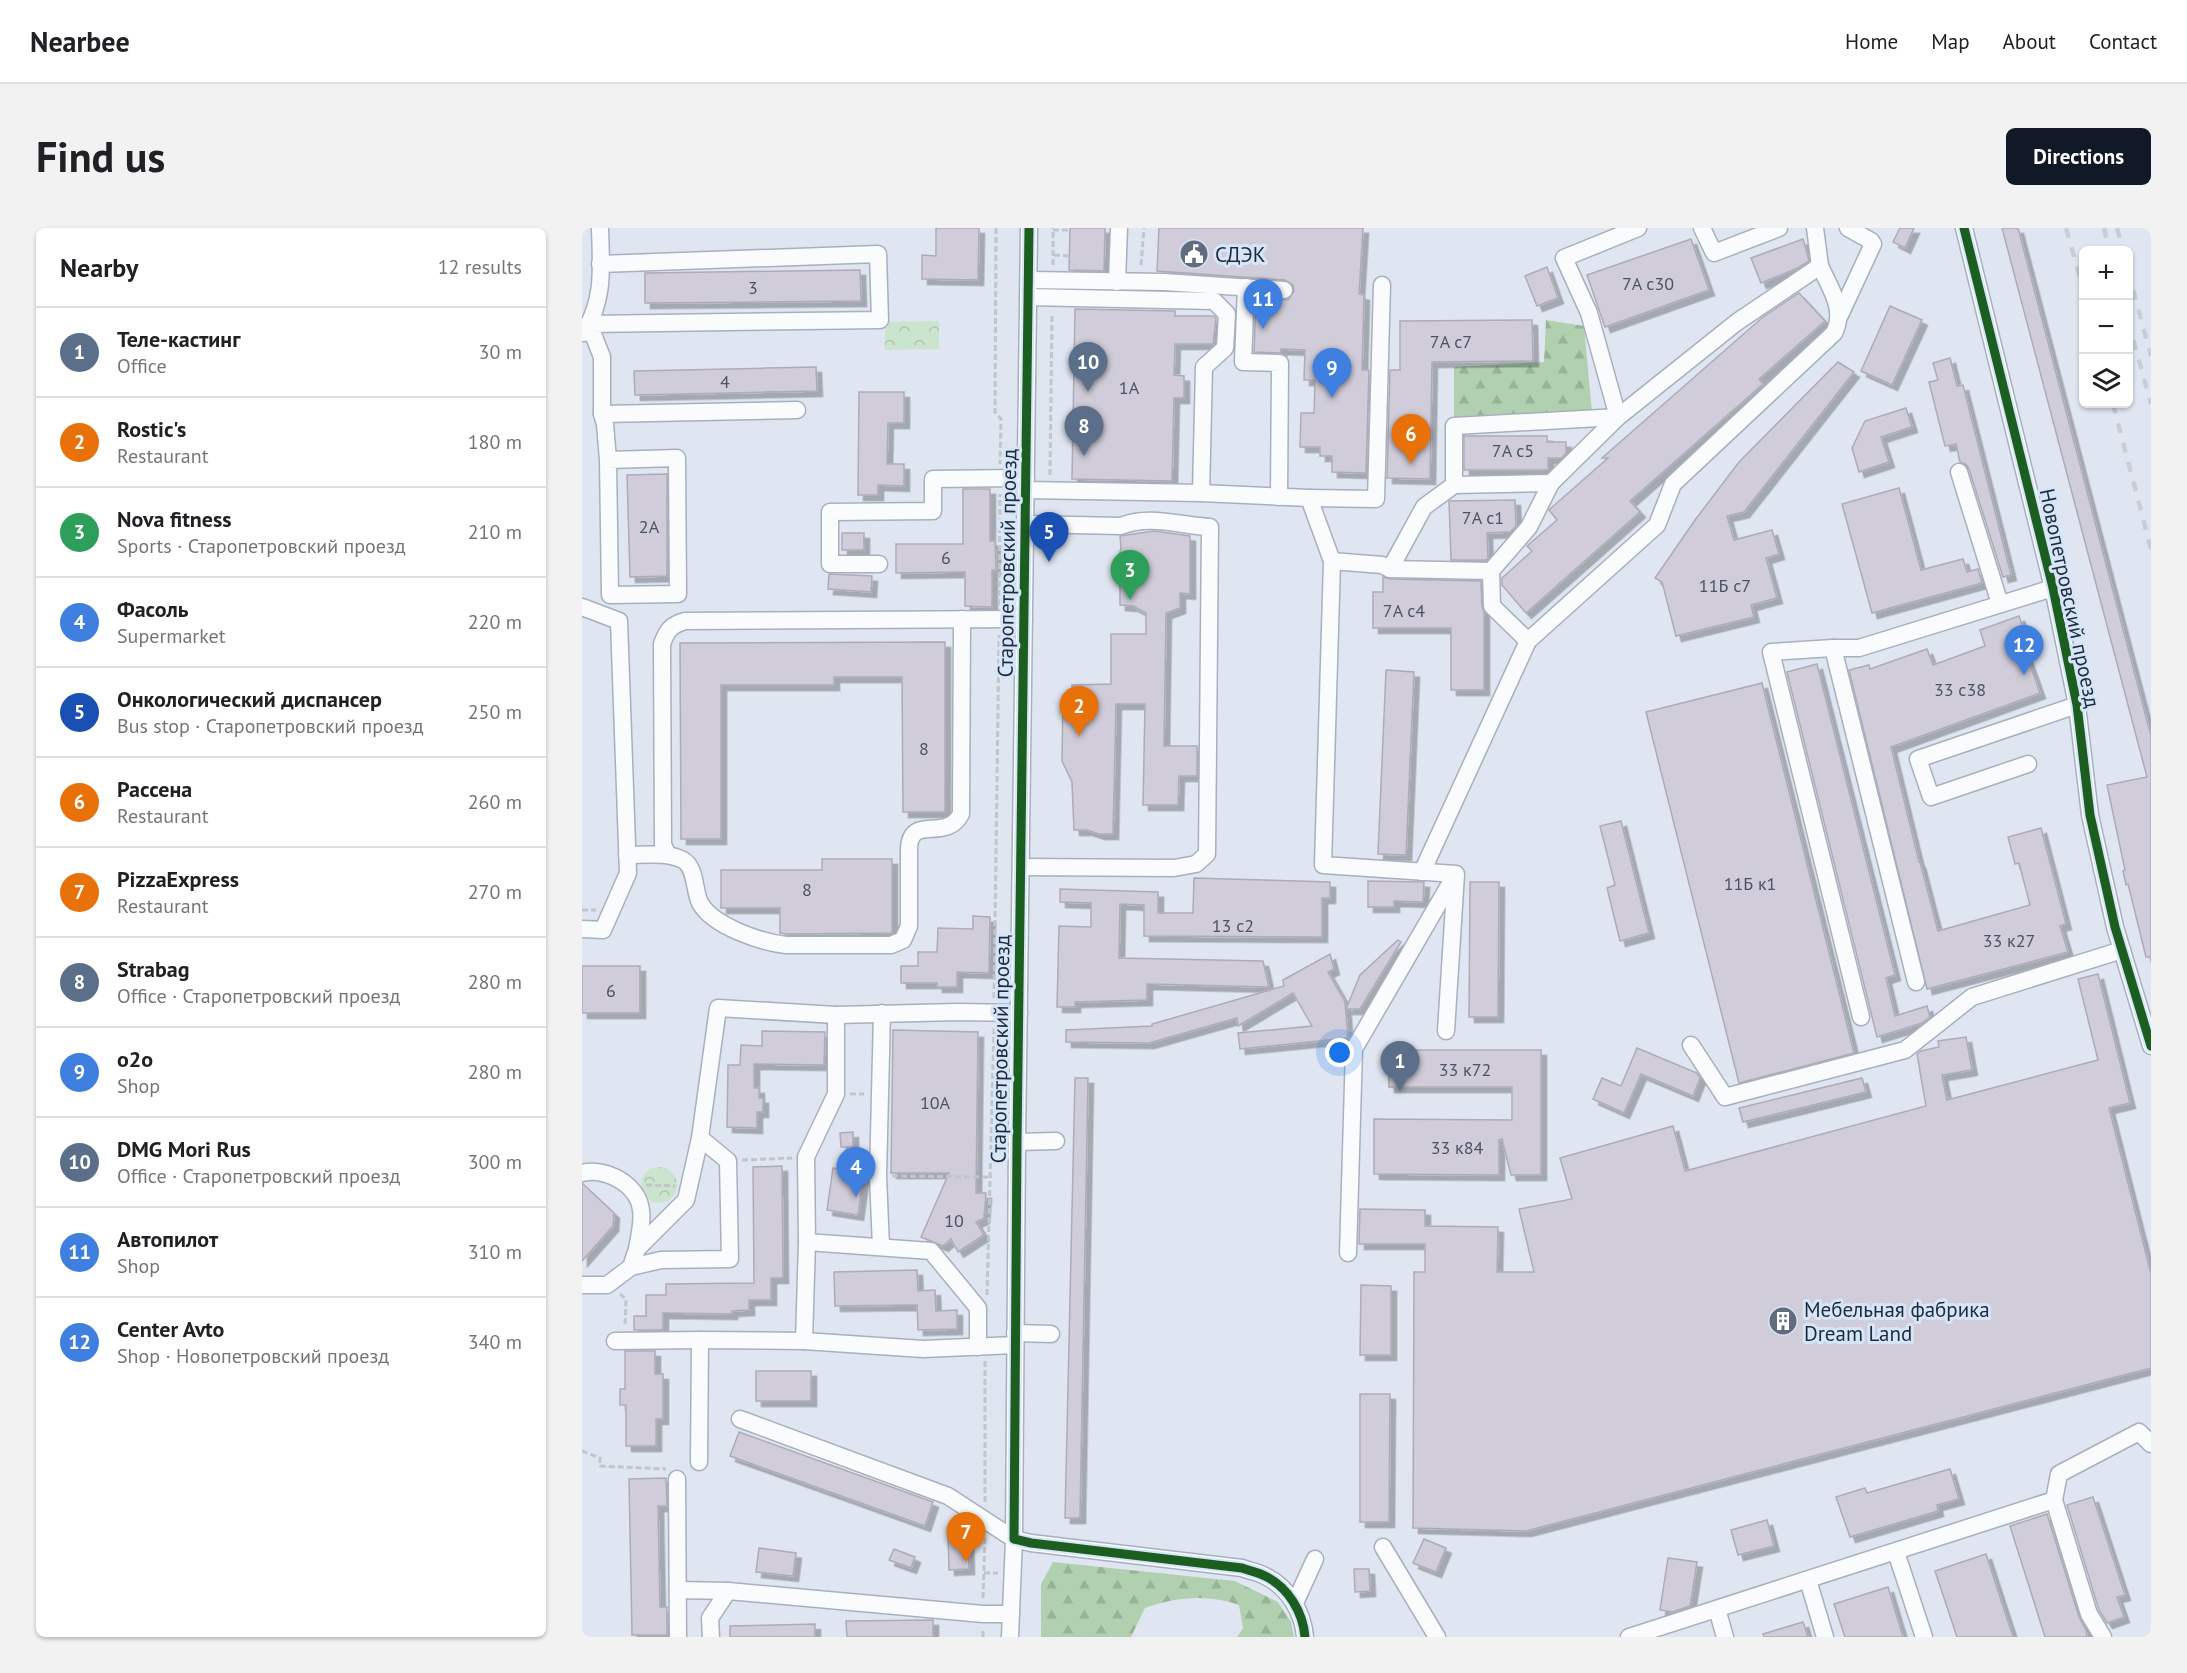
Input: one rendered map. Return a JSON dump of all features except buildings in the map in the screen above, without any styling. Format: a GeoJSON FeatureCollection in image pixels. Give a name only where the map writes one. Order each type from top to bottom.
{"type":"FeatureCollection","features":[{"type":"Feature","properties":{"kind":"street"},"geometry":{"type":"LineString","coordinates":[[585,330],[599,302],[600,228]]}},
{"type":"Feature","properties":{"kind":"street","name":"Старопетровский проезд"},"geometry":{"type":"LineString","coordinates":[[1010,1637],[1014,1539],[1029,228]]}},
{"type":"Feature","properties":{"kind":"street"},"geometry":{"type":"LineString","coordinates":[[1117,282],[1119,228]]}},
{"type":"Feature","properties":{"kind":"street"},"geometry":{"type":"LineString","coordinates":[[1618,417],[1589,313],[1564,258],[1638,228]]}},
{"type":"Feature","properties":{"kind":"street"},"geometry":{"type":"LineString","coordinates":[[1702,228],[1714,253],[1779,228]]}},
{"type":"Feature","properties":{"kind":"street"},"geometry":{"type":"LineString","coordinates":[[1815,228],[1820,266],[1840,315]]}},
{"type":"Feature","properties":{"kind":"street"},"geometry":{"type":"LineString","coordinates":[[1422,872],[1528,641],[1657,525],[1673,484],[1834,333],[1873,244],[1848,228]]}},
{"type":"Feature","properties":{"kind":"street","name":"Новопетровский проезд"},"geometry":{"type":"LineString","coordinates":[[1964,228],[2053,588],[2077,705],[2090,815],[2122,950],[2147,1017],[2151,1046]]}},
{"type":"Feature","properties":{"kind":"street"},"geometry":{"type":"LineString","coordinates":[[585,330],[880,320],[878,254],[600,264]]}},
{"type":"Feature","properties":{"kind":"street"},"geometry":{"type":"LineString","coordinates":[[1528,641],[1492,606],[1491,571],[1529,527],[1551,483],[1618,417],[1737,322],[1820,266]]}},
{"type":"Feature","properties":{"kind":"street"},"geometry":{"type":"LineString","coordinates":[[1052,289],[1117,282],[1140,282],[1284,290]]}},
{"type":"Feature","properties":{"kind":"street"},"geometry":{"type":"LineString","coordinates":[[879,564],[830,564],[830,513],[933,511],[933,479],[1000,478],[1050,490],[1376,499],[1382,285]]}},
{"type":"Feature","properties":{"kind":"street"},"geometry":{"type":"LineString","coordinates":[[1245,287],[1243,362],[1280,363],[1279,497]]}},
{"type":"Feature","properties":{"kind":"street"},"geometry":{"type":"LineString","coordinates":[[1028,288],[1214,301],[1227,314],[1225,348],[1204,367],[1201,493]]}},
{"type":"Feature","properties":{"kind":"street"},"geometry":{"type":"LineString","coordinates":[[585,330],[602,357],[602,414],[608,460],[610,595],[678,594],[677,458],[608,460]]}},
{"type":"Feature","properties":{"kind":"street"},"geometry":{"type":"LineString","coordinates":[[602,414],[797,410]]}},
{"type":"Feature","properties":{"kind":"street"},"geometry":{"type":"LineString","coordinates":[[1454,485],[1454,426],[1618,417]]}},
{"type":"Feature","properties":{"kind":"street"},"geometry":{"type":"LineString","coordinates":[[1959,472],[2000,604]]}},
{"type":"Feature","properties":{"kind":"street"},"geometry":{"type":"LineString","coordinates":[[1390,569],[1424,507],[1454,485],[1551,483]]}},
{"type":"Feature","properties":{"kind":"street"},"geometry":{"type":"LineString","coordinates":[[1310,498],[1332,561],[1323,865],[1456,874]]}},
{"type":"Feature","properties":{"kind":"street"},"geometry":{"type":"LineString","coordinates":[[1021,867],[1174,868],[1196,864],[1207,854],[1210,527],[1190,526],[1177,522],[1131,522],[1121,526],[1025,524]]}},
{"type":"Feature","properties":{"kind":"street"},"geometry":{"type":"LineString","coordinates":[[1332,561],[1382,565],[1390,569],[1491,571]]}},
{"type":"Feature","properties":{"kind":"street"},"geometry":{"type":"LineString","coordinates":[[1861,1017],[1771,652],[1859,648],[2053,588]]}},
{"type":"Feature","properties":{"kind":"street"},"geometry":{"type":"LineString","coordinates":[[582,607],[619,621],[628,873],[603,930],[582,929]]}},
{"type":"Feature","properties":{"kind":"street"},"geometry":{"type":"LineString","coordinates":[[627,855],[668,855],[683,860],[688,864],[699,901],[714,919],[735,929],[786,945],[891,945],[903,940],[909,926],[911,838],[922,829],[946,829],[954,824],[961,814],[962,619]]}},
{"type":"Feature","properties":{"kind":"street"},"geometry":{"type":"LineString","coordinates":[[668,855],[663,845],[662,644],[666,632],[675,624],[685,621],[1024,619]]}},
{"type":"Feature","properties":{"kind":"street"},"geometry":{"type":"LineString","coordinates":[[1833,648],[1916,982]]}},
{"type":"Feature","properties":{"kind":"street"},"geometry":{"type":"LineString","coordinates":[[2028,764],[1931,797],[1918,759],[2077,705]]}},
{"type":"Feature","properties":{"kind":"street"},"geometry":{"type":"LineString","coordinates":[[1446,1030],[1456,874]]}},
{"type":"Feature","properties":{"kind":"street"},"geometry":{"type":"LineString","coordinates":[[1348,1253],[1354,1049],[1456,874]]}},
{"type":"Feature","properties":{"kind":"street"},"geometry":{"type":"LineString","coordinates":[[1690,1046],[1725,1097],[1905,1050],[1972,997],[2122,950]]}},
{"type":"Feature","properties":{"kind":"street"},"geometry":{"type":"LineString","coordinates":[[637,1249],[686,1200],[700,1138],[718,1008],[836,1015],[958,1006],[994,1013],[1019,1013]]}},
{"type":"Feature","properties":{"kind":"street"},"geometry":{"type":"LineString","coordinates":[[881,1247],[878,1176],[882,1013]]}},
{"type":"Feature","properties":{"kind":"street"},"geometry":{"type":"LineString","coordinates":[[804,1341],[807,1242],[806,1157],[836,1094],[836,1015]]}},
{"type":"Feature","properties":{"kind":"street"},"geometry":{"type":"LineString","coordinates":[[582,1285],[607,1285],[632,1267],[662,1260],[730,1259],[728,1161],[700,1138]]}},
{"type":"Feature","properties":{"kind":"street"},"geometry":{"type":"LineString","coordinates":[[1017,1142],[1056,1141]]}},
{"type":"Feature","properties":{"kind":"street"},"geometry":{"type":"LineString","coordinates":[[582,1173],[592,1170],[610,1175],[626,1184],[636,1195],[642,1210],[637,1249],[632,1267]]}},
{"type":"Feature","properties":{"kind":"street"},"geometry":{"type":"LineString","coordinates":[[807,1242],[931,1251],[978,1308],[982,1347]]}},
{"type":"Feature","properties":{"kind":"street"},"geometry":{"type":"LineString","coordinates":[[620,1341],[804,1341],[923,1349],[982,1347],[1015,1339],[1052,1334]]}},
{"type":"Feature","properties":{"kind":"street"},"geometry":{"type":"LineString","coordinates":[[699,1462],[692,1381],[700,1340]]}},
{"type":"Feature","properties":{"kind":"street"},"geometry":{"type":"LineString","coordinates":[[740,1419],[948,1496],[1014,1539],[1031,1543],[1242,1568],[1265,1575],[1280,1586],[1295,1603],[1305,1637]]}},
{"type":"Feature","properties":{"kind":"street"},"geometry":{"type":"LineString","coordinates":[[2103,1637],[2089,1614],[2054,1500],[2059,1474],[2139,1432],[2151,1444]]}},
{"type":"Feature","properties":{"kind":"street"},"geometry":{"type":"LineString","coordinates":[[677,1479],[678,1637]]}},
{"type":"Feature","properties":{"kind":"street"},"geometry":{"type":"LineString","coordinates":[[1629,1637],[2054,1500]]}},
{"type":"Feature","properties":{"kind":"street"},"geometry":{"type":"LineString","coordinates":[[1383,1547],[1437,1637]]}},
{"type":"Feature","properties":{"kind":"street"},"geometry":{"type":"LineString","coordinates":[[1896,1552],[1924,1637]]}},
{"type":"Feature","properties":{"kind":"street"},"geometry":{"type":"LineString","coordinates":[[1295,1603],[1315,1559]]}},
{"type":"Feature","properties":{"kind":"street"},"geometry":{"type":"LineString","coordinates":[[1808,1580],[1825,1637]]}},
{"type":"Feature","properties":{"kind":"street"},"geometry":{"type":"LineString","coordinates":[[678,1590],[728,1591],[983,1614],[1011,1614]]}},
{"type":"Feature","properties":{"kind":"street"},"geometry":{"type":"LineString","coordinates":[[711,1637],[710,1618],[728,1591]]}},
{"type":"Feature","properties":{"kind":"street"},"geometry":{"type":"LineString","coordinates":[[1717,1609],[1725,1637]]}},
{"type":"Feature","properties":{"kind":"path"},"geometry":{"type":"LineString","coordinates":[[987,1300],[992,1177],[1001,419],[995,412],[996,228]]}},
{"type":"Feature","properties":{"kind":"path"},"geometry":{"type":"LineString","coordinates":[[1140,282],[1144,228]]}},
{"type":"Feature","properties":{"kind":"path"},"geometry":{"type":"LineString","coordinates":[[1050,490],[1053,229],[1070,230]]}},
{"type":"Feature","properties":{"kind":"path"},"geometry":{"type":"LineString","coordinates":[[1053,255],[1070,256]]}},
{"type":"Feature","properties":{"kind":"path"},"geometry":{"type":"LineString","coordinates":[[836,1094],[880,1094]]}},
{"type":"Feature","properties":{"kind":"path"},"geometry":{"type":"LineString","coordinates":[[728,1161],[806,1157]]}},
{"type":"Feature","properties":{"kind":"path"},"geometry":{"type":"LineString","coordinates":[[878,1176],[992,1177]]}},
{"type":"Feature","properties":{"kind":"path"},"geometry":{"type":"LineString","coordinates":[[626,1184],[689,1187]]}},
{"type":"Feature","properties":{"kind":"path"},"geometry":{"type":"LineString","coordinates":[[607,1285],[626,1299],[620,1341]]}},
{"type":"Feature","properties":{"kind":"path"},"geometry":{"type":"LineString","coordinates":[[982,1347],[985,1521],[983,1637]]}},
{"type":"Feature","properties":{"kind":"path"},"geometry":{"type":"LineString","coordinates":[[582,1451],[600,1458],[600,1466],[677,1469],[699,1462]]}},
{"type":"Feature","properties":{"kind":"green space"},"geometry":{"type":"Polygon","coordinates":[[[1546,320],[1584,326],[1592,412],[1454,419],[1454,367],[1544,362],[1546,320]]]}},
{"type":"Feature","properties":{"kind":"green space"},"geometry":{"type":"Polygon","coordinates":[[[939,321],[939,349],[885,350],[885,322],[939,321]]]}},
{"type":"Feature","properties":{"kind":"green space"},"geometry":{"type":"Polygon","coordinates":[[[659,1167],[672,1172],[677,1185],[672,1198],[659,1203],[646,1198],[641,1185],[646,1172],[659,1167]]]}},
{"type":"Feature","properties":{"kind":"green space"},"geometry":{"type":"Polygon","coordinates":[[[1053,1562],[1235,1581],[1278,1602],[1291,1622],[1294,1637],[1237,1637],[1243,1628],[1239,1605],[1216,1599],[1192,1598],[1168,1601],[1145,1608],[1131,1637],[1041,1637],[1041,1584],[1053,1562]]]}},
{"type":"Feature","properties":{"kind":"railway"},"geometry":{"type":"LineString","coordinates":[[2066,228],[2079,274]]}},
{"type":"Feature","properties":{"kind":"railway"},"geometry":{"type":"LineString","coordinates":[[2104,228],[2108,246]]}},
{"type":"Feature","properties":{"kind":"railway"},"geometry":{"type":"LineString","coordinates":[[2117,228],[2122,246]]}},
{"type":"Feature","properties":{"kind":"railway"},"geometry":{"type":"LineString","coordinates":[[2133,289],[2151,356]]}},
{"type":"Feature","properties":{"kind":"railway"},"geometry":{"type":"LineString","coordinates":[[2133,339],[2151,404]]}},
{"type":"Feature","properties":{"kind":"railway"},"geometry":{"type":"LineString","coordinates":[[2114,408],[2151,549]]}},
{"type":"Feature","properties":{"kind":"cycle path"},"geometry":{"type":"LineString","coordinates":[[1029,228],[1014,1539],[1031,1543],[1242,1568],[1257,1573],[1281,1587],[1293,1601],[1301,1618],[1305,1637]]}},
{"type":"Feature","properties":{"kind":"cycle path"},"geometry":{"type":"LineString","coordinates":[[1964,228],[2053,588],[2077,705],[2090,815],[2115,927],[2151,1046]]}},
{"type":"Feature","properties":{"kind":"place","name":"СДЭК"},"geometry":{"type":"Point","coordinates":[1194,254]}},
{"type":"Feature","properties":{"kind":"place","name":"Автопилот"},"geometry":{"type":"Point","coordinates":[1263,329]}},
{"type":"Feature","properties":{"kind":"place","name":"DMG Mori Rus"},"geometry":{"type":"Point","coordinates":[1088,392]}},
{"type":"Feature","properties":{"kind":"place","name":"o2o"},"geometry":{"type":"Point","coordinates":[1332,398]}},
{"type":"Feature","properties":{"kind":"place","name":"Strabag"},"geometry":{"type":"Point","coordinates":[1084,456]}},
{"type":"Feature","properties":{"kind":"place","name":"Рассена"},"geometry":{"type":"Point","coordinates":[1411,464]}},
{"type":"Feature","properties":{"kind":"place","name":"Онкологический диспансер"},"geometry":{"type":"Point","coordinates":[1049,562]}},
{"type":"Feature","properties":{"kind":"place","name":"Nova fitness"},"geometry":{"type":"Point","coordinates":[1130,600]}},
{"type":"Feature","properties":{"kind":"place","name":"Center Avto"},"geometry":{"type":"Point","coordinates":[2024,675]}},
{"type":"Feature","properties":{"kind":"place","name":"Rostic's"},"geometry":{"type":"Point","coordinates":[1079,736]}},
{"type":"Feature","properties":{"kind":"place","name":"Теле-кастинг"},"geometry":{"type":"Point","coordinates":[1400,1091]}},
{"type":"Feature","properties":{"kind":"place","name":"Фасоль"},"geometry":{"type":"Point","coordinates":[856,1197]}},
{"type":"Feature","properties":{"kind":"place","name":"Мебельная фабрика Dream Land"},"geometry":{"type":"Point","coordinates":[1783,1321]}},
{"type":"Feature","properties":{"kind":"place","name":"PizzaExpress"},"geometry":{"type":"Point","coordinates":[966,1562]}}]}
